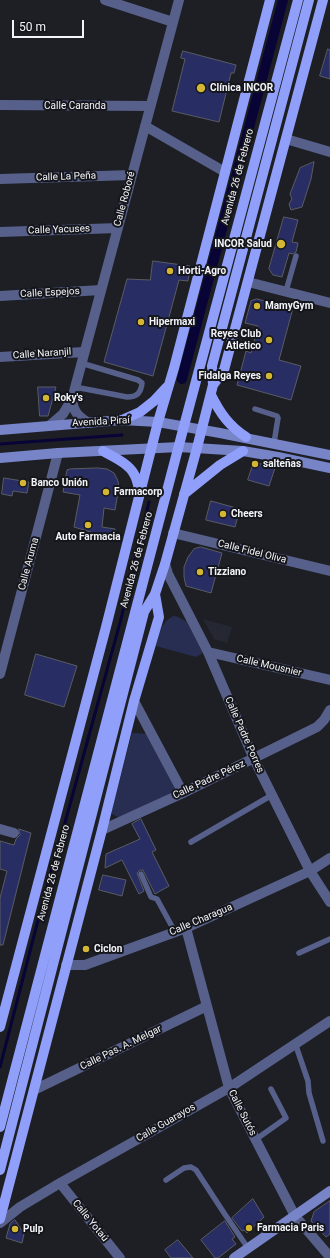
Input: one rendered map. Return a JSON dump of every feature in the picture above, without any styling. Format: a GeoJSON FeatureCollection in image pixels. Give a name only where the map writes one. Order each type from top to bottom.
{"type":"FeatureCollection","features":[{"type":"Feature","properties":{"kind":"main road","name":"Avenida 26 de Febrero"},"geometry":{"type":"LineString","coordinates":[[0,1027],[270,0]]}},
{"type":"Feature","properties":{"kind":"main road","name":"Avenida 26 de Febrero"},"geometry":{"type":"LineString","coordinates":[[0,1127],[184,426],[298,0]]}},
{"type":"Feature","properties":{"kind":"main road","name":"Avenida 26 de Febrero"},"geometry":{"type":"LineString","coordinates":[[0,1170],[144,612],[155,594],[165,564],[197,448],[212,390],[212,366],[310,0]]}},
{"type":"Feature","properties":{"kind":"main road","name":"Avenida 26 de Febrero"},"geometry":{"type":"LineString","coordinates":[[212,390],[224,370],[325,1]]}},
{"type":"Feature","properties":{"kind":"main road"},"geometry":{"type":"LineString","coordinates":[[122,420],[140,412],[154,401],[170,384]]}},
{"type":"Feature","properties":{"kind":"main road"},"geometry":{"type":"LineString","coordinates":[[212,390],[218,408],[225,419],[234,429],[246,437]]}},
{"type":"Feature","properties":{"kind":"main road","name":"Avenida Piraí"},"geometry":{"type":"LineString","coordinates":[[0,430],[122,420],[158,422],[246,437],[330,454]]}},
{"type":"Feature","properties":{"kind":"main road"},"geometry":{"type":"LineString","coordinates":[[0,458],[58,453],[179,447],[243,451],[330,468]]}},
{"type":"Feature","properties":{"kind":"main road"},"geometry":{"type":"LineString","coordinates":[[103,451],[134,473],[140,492]]}},
{"type":"Feature","properties":{"kind":"main road"},"geometry":{"type":"LineString","coordinates":[[184,494],[220,465],[243,451]]}},
{"type":"Feature","properties":{"kind":"main road","name":"Avenida 26 de Febrero"},"geometry":{"type":"LineString","coordinates":[[0,1219],[102,830],[134,701],[159,617],[155,594]]}},
{"type":"Feature","properties":{"kind":"main road"},"geometry":{"type":"LineString","coordinates":[[107,756],[129,723]]}},
{"type":"Feature","properties":{"kind":"main road"},"geometry":{"type":"LineString","coordinates":[[28,1064],[49,1032]]}},
{"type":"Feature","properties":{"kind":"main road"},"geometry":{"type":"LineString","coordinates":[[234,1258],[330,1191]]}},
{"type":"Feature","properties":{"kind":"street"},"geometry":{"type":"LineString","coordinates":[[105,0],[173,22]]}},
{"type":"Feature","properties":{"kind":"street","name":"Calle Roboré"},"geometry":{"type":"LineString","coordinates":[[49,426],[63,414],[72,399],[178,0]]}},
{"type":"Feature","properties":{"kind":"street","name":"Calle Caranda"},"geometry":{"type":"LineString","coordinates":[[0,105],[150,106]]}},
{"type":"Feature","properties":{"kind":"street"},"geometry":{"type":"LineString","coordinates":[[145,126],[225,172]]}},
{"type":"Feature","properties":{"kind":"street"},"geometry":{"type":"LineString","coordinates":[[286,139],[330,152]]}},
{"type":"Feature","properties":{"kind":"street","name":"Calle La Peña"},"geometry":{"type":"LineString","coordinates":[[0,179],[132,175]]}},
{"type":"Feature","properties":{"kind":"street","name":"Calle Yacuses"},"geometry":{"type":"LineString","coordinates":[[0,232],[118,228]]}},
{"type":"Feature","properties":{"kind":"street"},"geometry":{"type":"LineString","coordinates":[[248,282],[330,303]]}},
{"type":"Feature","properties":{"kind":"street","name":"Calle Espejos"},"geometry":{"type":"LineString","coordinates":[[0,296],[101,290]]}},
{"type":"Feature","properties":{"kind":"street","name":"Calle Naranjil"},"geometry":{"type":"LineString","coordinates":[[0,357],[84,352]]}},
{"type":"Feature","properties":{"kind":"street"},"geometry":{"type":"LineString","coordinates":[[72,399],[72,406],[76,414],[88,423]]}},
{"type":"Feature","properties":{"kind":"street","name":"Calle Aruma"},"geometry":{"type":"LineString","coordinates":[[0,674],[58,453]]}},
{"type":"Feature","properties":{"kind":"street","name":"Calle Fidel Oliva"},"geometry":{"type":"LineString","coordinates":[[173,533],[330,571]]}},
{"type":"Feature","properties":{"kind":"street","name":"Calle Padre Porres"},"geometry":{"type":"LineString","coordinates":[[165,564],[168,574],[208,652],[254,759],[310,871],[330,902]]}},
{"type":"Feature","properties":{"kind":"street","name":"Calle Mousnier"},"geometry":{"type":"LineString","coordinates":[[208,652],[330,680]]}},
{"type":"Feature","properties":{"kind":"street"},"geometry":{"type":"LineString","coordinates":[[134,701],[183,793]]}},
{"type":"Feature","properties":{"kind":"street","name":"Calle Padre Pérez"},"geometry":{"type":"LineString","coordinates":[[102,830],[254,759],[317,727],[324,720],[330,710]]}},
{"type":"Feature","properties":{"kind":"street"},"geometry":{"type":"LineString","coordinates":[[0,829],[14,833]]}},
{"type":"Feature","properties":{"kind":"street","name":"Calle Charagua"},"geometry":{"type":"LineString","coordinates":[[66,965],[85,965],[186,928],[310,871],[330,858]]}},
{"type":"Feature","properties":{"kind":"street","name":"Calle Sutós"},"geometry":{"type":"LineString","coordinates":[[186,928],[228,1088],[295,1216],[330,1257]]}},
{"type":"Feature","properties":{"kind":"street","name":"Calle Pas. A. Melgar"},"geometry":{"type":"LineString","coordinates":[[34,1090],[207,1006]]}},
{"type":"Feature","properties":{"kind":"street","name":"Calle Guarayos"},"geometry":{"type":"LineString","coordinates":[[0,1223],[20,1207],[60,1183],[228,1088],[330,1021]]}},
{"type":"Feature","properties":{"kind":"street","name":"Calle Yotaú"},"geometry":{"type":"LineString","coordinates":[[60,1183],[120,1258]]}},
{"type":"Feature","properties":{"kind":"lane"},"geometry":{"type":"LineString","coordinates":[[286,292],[296,256]]}},
{"type":"Feature","properties":{"kind":"lane"},"geometry":{"type":"LineString","coordinates":[[75,387],[127,397],[134,397],[141,389],[142,383],[138,380],[81,363]]}},
{"type":"Feature","properties":{"kind":"lane"},"geometry":{"type":"LineString","coordinates":[[255,409],[277,416],[278,418],[274,443]]}},
{"type":"Feature","properties":{"kind":"lane"},"geometry":{"type":"LineString","coordinates":[[191,842],[272,795]]}},
{"type":"Feature","properties":{"kind":"lane"},"geometry":{"type":"LineString","coordinates":[[141,874],[151,897],[158,899],[176,932]]}},
{"type":"Feature","properties":{"kind":"lane"},"geometry":{"type":"LineString","coordinates":[[299,953],[330,939]]}},
{"type":"Feature","properties":{"kind":"lane"},"geometry":{"type":"LineString","coordinates":[[295,1043],[308,1081],[309,1093],[323,1141]]}},
{"type":"Feature","properties":{"kind":"lane"},"geometry":{"type":"LineString","coordinates":[[256,1140],[286,1118],[271,1089]]}},
{"type":"Feature","properties":{"kind":"lane"},"geometry":{"type":"LineString","coordinates":[[166,1180],[184,1168],[191,1167],[196,1170],[248,1248]]}},
{"type":"Feature","properties":{"kind":"shaded area"},"geometry":{"type":"Polygon","coordinates":[[[174,616],[187,622],[203,653],[196,657],[156,646],[163,625],[174,616]]]}},
{"type":"Feature","properties":{"kind":"shaded area"},"geometry":{"type":"Polygon","coordinates":[[[203,619],[232,627],[227,643],[214,639],[203,619]]]}},
{"type":"Feature","properties":{"kind":"shaded area"},"geometry":{"type":"Polygon","coordinates":[[[132,733],[149,734],[178,790],[123,817],[118,817],[112,814],[112,810],[132,733]]]}},
{"type":"Feature","properties":{"kind":"building"},"geometry":{"type":"Polygon","coordinates":[[[328,49],[330,50],[330,79],[320,76],[328,49]]]}},
{"type":"Feature","properties":{"kind":"building"},"geometry":{"type":"Polygon","coordinates":[[[183,51],[236,65],[234,73],[231,73],[219,122],[172,111],[185,59],[181,58],[183,51]]]}},
{"type":"Feature","properties":{"kind":"building"},"geometry":{"type":"Polygon","coordinates":[[[314,162],[311,179],[302,207],[291,210],[289,204],[292,199],[290,194],[300,168],[314,162]]]}},
{"type":"Feature","properties":{"kind":"building"},"geometry":{"type":"Polygon","coordinates":[[[284,217],[298,220],[292,242],[298,243],[296,252],[293,254],[289,253],[282,277],[273,275],[269,269],[284,217]]]}},
{"type":"Feature","properties":{"kind":"building","name":"Hipermaxi"},"geometry":{"type":"Polygon","coordinates":[[[153,261],[190,266],[188,281],[179,280],[153,376],[104,362],[127,279],[150,280],[153,261]]]}},
{"type":"Feature","properties":{"kind":"building"},"geometry":{"type":"Polygon","coordinates":[[[257,299],[293,308],[279,360],[301,366],[291,400],[237,385],[246,351],[251,353],[258,326],[245,323],[251,301],[257,299]]]}},
{"type":"Feature","properties":{"kind":"building","name":"Roky's"},"geometry":{"type":"Polygon","coordinates":[[[38,387],[56,387],[48,416],[40,416],[38,387]]]}},
{"type":"Feature","properties":{"kind":"building"},"geometry":{"type":"Polygon","coordinates":[[[254,462],[275,468],[269,486],[248,480],[254,462]]]}},
{"type":"Feature","properties":{"kind":"building"},"geometry":{"type":"Polygon","coordinates":[[[98,468],[107,469],[114,473],[118,481],[119,487],[115,510],[104,508],[102,527],[115,529],[114,539],[74,527],[80,495],[63,492],[67,470],[98,468]]]}},
{"type":"Feature","properties":{"kind":"building"},"geometry":{"type":"Polygon","coordinates":[[[4,478],[29,482],[27,493],[13,491],[12,496],[2,494],[4,478]]]}},
{"type":"Feature","properties":{"kind":"building","name":"Cheers"},"geometry":{"type":"Polygon","coordinates":[[[211,501],[240,509],[235,527],[206,520],[211,501]]]}},
{"type":"Feature","properties":{"kind":"building","name":"Tizziano"},"geometry":{"type":"Polygon","coordinates":[[[201,547],[222,553],[211,593],[186,586],[184,577],[184,567],[188,557],[194,549],[201,547]]]}},
{"type":"Feature","properties":{"kind":"building"},"geometry":{"type":"Polygon","coordinates":[[[36,654],[77,666],[64,707],[25,695],[36,654]]]}},
{"type":"Feature","properties":{"kind":"building"},"geometry":{"type":"Polygon","coordinates":[[[141,819],[156,850],[152,852],[169,886],[155,894],[143,870],[140,870],[137,873],[144,891],[139,894],[122,860],[105,868],[106,854],[140,839],[132,824],[141,819]]]}},
{"type":"Feature","properties":{"kind":"building"},"geometry":{"type":"Polygon","coordinates":[[[19,829],[31,833],[3,945],[0,945],[0,898],[7,871],[0,869],[0,841],[14,845],[16,839],[20,835],[19,829]]]}},
{"type":"Feature","properties":{"kind":"building"},"geometry":{"type":"Polygon","coordinates":[[[103,875],[126,880],[122,896],[99,890],[103,875]]]}},
{"type":"Feature","properties":{"kind":"building"},"geometry":{"type":"Polygon","coordinates":[[[253,1199],[264,1217],[247,1233],[244,1230],[242,1231],[232,1218],[253,1199]]]}},
{"type":"Feature","properties":{"kind":"building"},"geometry":{"type":"Polygon","coordinates":[[[330,1201],[330,1234],[326,1237],[311,1221],[314,1212],[330,1201]]]}},
{"type":"Feature","properties":{"kind":"building","name":"Pulp"},"geometry":{"type":"Polygon","coordinates":[[[15,1220],[24,1234],[22,1243],[6,1238],[10,1224],[15,1220]]]}},
{"type":"Feature","properties":{"kind":"building"},"geometry":{"type":"Polygon","coordinates":[[[225,1221],[235,1237],[232,1239],[236,1244],[218,1258],[215,1258],[201,1240],[225,1221]]]}},
{"type":"Feature","properties":{"kind":"building"},"geometry":{"type":"Polygon","coordinates":[[[178,1240],[193,1258],[171,1258],[165,1250],[178,1240]]]}},
{"type":"Feature","properties":{"kind":"waterway"},"geometry":{"type":"LineString","coordinates":[[182,379],[283,0]]}},
{"type":"Feature","properties":{"kind":"waterway"},"geometry":{"type":"LineString","coordinates":[[0,444],[122,435]]}},
{"type":"Feature","properties":{"kind":"waterway"},"geometry":{"type":"LineString","coordinates":[[0,1067],[36,928],[121,619],[149,502]]}},
{"type":"Feature","properties":{"kind":"place","name":"Clínica INCOR"},"geometry":{"type":"Point","coordinates":[201,88]}},
{"type":"Feature","properties":{"kind":"place","name":"INCOR Salud"},"geometry":{"type":"Point","coordinates":[281,244]}},
{"type":"Feature","properties":{"kind":"place","name":"Horti-Agro"},"geometry":{"type":"Point","coordinates":[170,271]}},
{"type":"Feature","properties":{"kind":"place","name":"MamyGym"},"geometry":{"type":"Point","coordinates":[257,306]}},
{"type":"Feature","properties":{"kind":"place","name":"Hipermaxi"},"geometry":{"type":"Point","coordinates":[141,322]}},
{"type":"Feature","properties":{"kind":"place","name":"Reyes Club Atletico"},"geometry":{"type":"Point","coordinates":[269,340]}},
{"type":"Feature","properties":{"kind":"place","name":"Fidalga Reyes"},"geometry":{"type":"Point","coordinates":[269,376]}},
{"type":"Feature","properties":{"kind":"place","name":"Roky's"},"geometry":{"type":"Point","coordinates":[46,398]}},
{"type":"Feature","properties":{"kind":"place","name":"salteñas"},"geometry":{"type":"Point","coordinates":[255,464]}},
{"type":"Feature","properties":{"kind":"place","name":"Banco Unión"},"geometry":{"type":"Point","coordinates":[23,483]}},
{"type":"Feature","properties":{"kind":"place","name":"Farmacorp"},"geometry":{"type":"Point","coordinates":[106,492]}},
{"type":"Feature","properties":{"kind":"place","name":"Cheers"},"geometry":{"type":"Point","coordinates":[223,514]}},
{"type":"Feature","properties":{"kind":"place","name":"Auto Farmacia"},"geometry":{"type":"Point","coordinates":[88,525]}},
{"type":"Feature","properties":{"kind":"place","name":"Tizziano"},"geometry":{"type":"Point","coordinates":[200,572]}},
{"type":"Feature","properties":{"kind":"place","name":"Ciclon"},"geometry":{"type":"Point","coordinates":[86,949]}},
{"type":"Feature","properties":{"kind":"place","name":"Farmacia Paris"},"geometry":{"type":"Point","coordinates":[249,1228]}},
{"type":"Feature","properties":{"kind":"place","name":"Pulp"},"geometry":{"type":"Point","coordinates":[15,1229]}}]}
